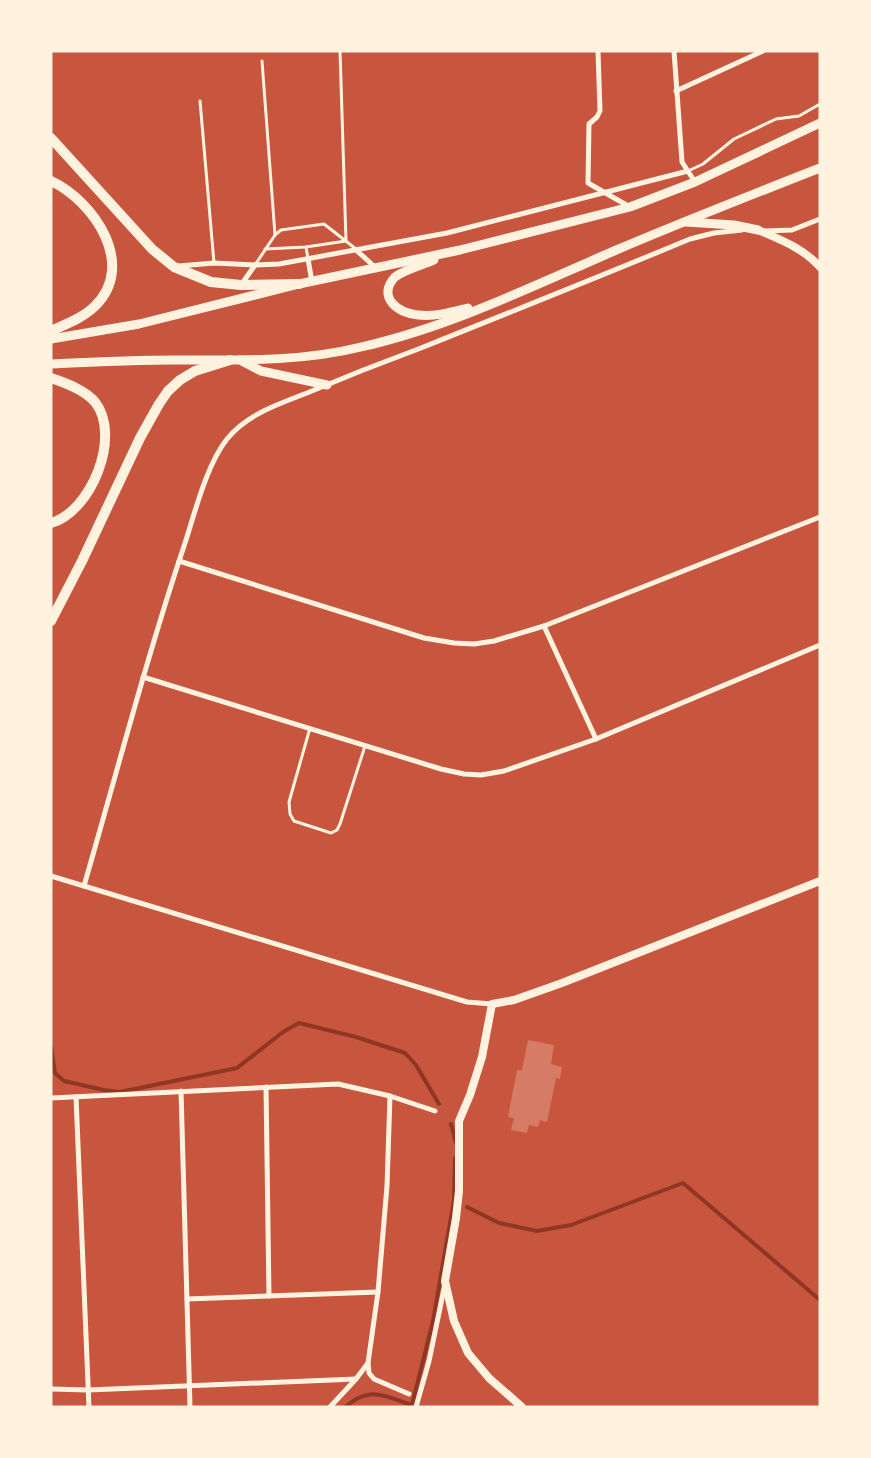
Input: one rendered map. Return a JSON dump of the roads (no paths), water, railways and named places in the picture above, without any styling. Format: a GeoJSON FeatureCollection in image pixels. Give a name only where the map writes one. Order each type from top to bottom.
{"type":"FeatureCollection","features":[{"type":"Feature","properties":{"kind":"highway"},"geometry":{"type":"LineString","coordinates":[[51,138],[152,249],[174,267],[211,282],[242,285],[300,284]]}},
{"type":"Feature","properties":{"kind":"highway"},"geometry":{"type":"LineString","coordinates":[[51,181],[62,186],[81,202],[95,220],[109,242],[113,264],[111,279],[104,294],[95,306],[80,318],[51,331]]}},
{"type":"Feature","properties":{"kind":"highway"},"geometry":{"type":"LineString","coordinates":[[51,621],[82,561],[136,447],[168,391],[180,380],[195,372],[235,360]]}},
{"type":"Feature","properties":{"kind":"highway"},"geometry":{"type":"LineString","coordinates":[[51,378],[82,392],[95,402],[102,414],[105,429],[102,460],[86,495],[66,516],[51,523]]}},
{"type":"Feature","properties":{"kind":"main road"},"geometry":{"type":"LineString","coordinates":[[51,339],[140,324],[300,284],[460,250],[630,207],[695,182],[820,123]]}},
{"type":"Feature","properties":{"kind":"main road"},"geometry":{"type":"LineString","coordinates":[[51,364],[235,360],[306,356],[360,348],[423,330],[498,302],[681,222],[820,168]]}},
{"type":"Feature","properties":{"kind":"main road"},"geometry":{"type":"LineString","coordinates":[[681,222],[734,224],[758,230]]}},
{"type":"Feature","properties":{"kind":"main road"},"geometry":{"type":"LineString","coordinates":[[460,250],[406,271],[396,277],[390,285],[388,293],[391,302],[397,309],[418,316],[436,315],[498,302]]}},
{"type":"Feature","properties":{"kind":"main road"},"geometry":{"type":"LineString","coordinates":[[235,360],[261,371],[326,384]]}},
{"type":"Feature","properties":{"kind":"street"},"geometry":{"type":"LineString","coordinates":[[598,51],[600,111],[597,117],[589,124],[588,183],[630,207]]}},
{"type":"Feature","properties":{"kind":"street"},"geometry":{"type":"LineString","coordinates":[[674,51],[682,162],[695,182]]}},
{"type":"Feature","properties":{"kind":"street"},"geometry":{"type":"LineString","coordinates":[[676,92],[763,51]]}},
{"type":"Feature","properties":{"kind":"street"},"geometry":{"type":"LineString","coordinates":[[174,267],[214,263],[279,264],[308,259],[447,233],[688,171]]}},
{"type":"Feature","properties":{"kind":"street"},"geometry":{"type":"LineString","coordinates":[[84,886],[143,677],[205,483],[227,439],[240,426],[261,412],[326,384],[541,301],[690,239],[733,230],[792,230],[820,219]]}},
{"type":"Feature","properties":{"kind":"street"},"geometry":{"type":"LineString","coordinates":[[758,230],[804,252],[820,267]]}},
{"type":"Feature","properties":{"kind":"street"},"geometry":{"type":"LineString","coordinates":[[356,250],[376,268]]}},
{"type":"Feature","properties":{"kind":"street"},"geometry":{"type":"LineString","coordinates":[[308,259],[312,282]]}},
{"type":"Feature","properties":{"kind":"street"},"geometry":{"type":"LineString","coordinates":[[242,285],[255,265]]}},
{"type":"Feature","properties":{"kind":"street"},"geometry":{"type":"LineString","coordinates":[[179,561],[434,640],[474,644],[494,641],[544,626],[820,517]]}},
{"type":"Feature","properties":{"kind":"street"},"geometry":{"type":"LineString","coordinates":[[544,626],[596,739]]}},
{"type":"Feature","properties":{"kind":"street"},"geometry":{"type":"LineString","coordinates":[[143,677],[440,769],[481,775],[504,771],[596,739],[820,646]]}},
{"type":"Feature","properties":{"kind":"street"},"geometry":{"type":"LineString","coordinates":[[51,876],[467,1002],[492,1004],[514,1000],[562,983],[820,881]]}},
{"type":"Feature","properties":{"kind":"street"},"geometry":{"type":"LineString","coordinates":[[416,1407],[429,1361],[445,1281],[458,1200],[459,1121],[470,1095],[482,1057],[492,1004]]}},
{"type":"Feature","properties":{"kind":"street"},"geometry":{"type":"LineString","coordinates":[[51,1098],[338,1084],[390,1096],[435,1111]]}},
{"type":"Feature","properties":{"kind":"street"},"geometry":{"type":"LineString","coordinates":[[266,1087],[269,1296]]}},
{"type":"Feature","properties":{"kind":"street"},"geometry":{"type":"LineString","coordinates":[[181,1091],[190,1407]]}},
{"type":"Feature","properties":{"kind":"street"},"geometry":{"type":"LineString","coordinates":[[390,1096],[388,1186],[378,1292],[368,1363],[369,1373],[374,1379],[409,1394]]}},
{"type":"Feature","properties":{"kind":"street"},"geometry":{"type":"LineString","coordinates":[[76,1097],[89,1407]]}},
{"type":"Feature","properties":{"kind":"street"},"geometry":{"type":"LineString","coordinates":[[445,1281],[454,1321],[468,1353],[489,1378],[522,1407]]}},
{"type":"Feature","properties":{"kind":"street"},"geometry":{"type":"LineString","coordinates":[[186,1299],[378,1292]]}},
{"type":"Feature","properties":{"kind":"street"},"geometry":{"type":"LineString","coordinates":[[330,1407],[368,1363]]}},
{"type":"Feature","properties":{"kind":"street"},"geometry":{"type":"LineString","coordinates":[[51,1389],[88,1390],[356,1378]]}},
{"type":"Feature","properties":{"kind":"lane"},"geometry":{"type":"LineString","coordinates":[[340,51],[346,241]]}},
{"type":"Feature","properties":{"kind":"lane"},"geometry":{"type":"LineString","coordinates":[[262,61],[275,235]]}},
{"type":"Feature","properties":{"kind":"lane"},"geometry":{"type":"LineString","coordinates":[[200,101],[214,263]]}},
{"type":"Feature","properties":{"kind":"lane"},"geometry":{"type":"LineString","coordinates":[[688,171],[703,164],[734,139],[776,119],[798,116],[820,104]]}},
{"type":"Feature","properties":{"kind":"lane"},"geometry":{"type":"LineString","coordinates":[[255,265],[275,235],[281,230],[324,224],[356,250]]}},
{"type":"Feature","properties":{"kind":"lane"},"geometry":{"type":"LineString","coordinates":[[266,249],[306,247],[346,241]]}},
{"type":"Feature","properties":{"kind":"lane"},"geometry":{"type":"LineString","coordinates":[[306,247],[308,259]]}},
{"type":"Feature","properties":{"kind":"lane"},"geometry":{"type":"LineString","coordinates":[[310,728],[289,802],[290,814],[294,821],[332,833],[340,824],[365,746]]}},
{"type":"Feature","properties":{"kind":"waterway"},"geometry":{"type":"LineString","coordinates":[[51,1046],[55,1073],[64,1081],[120,1092],[237,1068],[283,1032],[299,1023],[356,1037],[405,1053],[416,1065],[439,1104]]}},
{"type":"Feature","properties":{"kind":"waterway"},"geometry":{"type":"LineString","coordinates":[[451,1124],[456,1143]]}},
{"type":"Feature","properties":{"kind":"waterway"},"geometry":{"type":"LineString","coordinates":[[345,1407],[354,1400],[370,1394],[378,1394],[412,1405],[433,1321],[454,1200],[455,1158]]}},
{"type":"Feature","properties":{"kind":"waterway"},"geometry":{"type":"LineString","coordinates":[[467,1207],[499,1223],[537,1231],[571,1225],[683,1183],[820,1300]]}}]}
